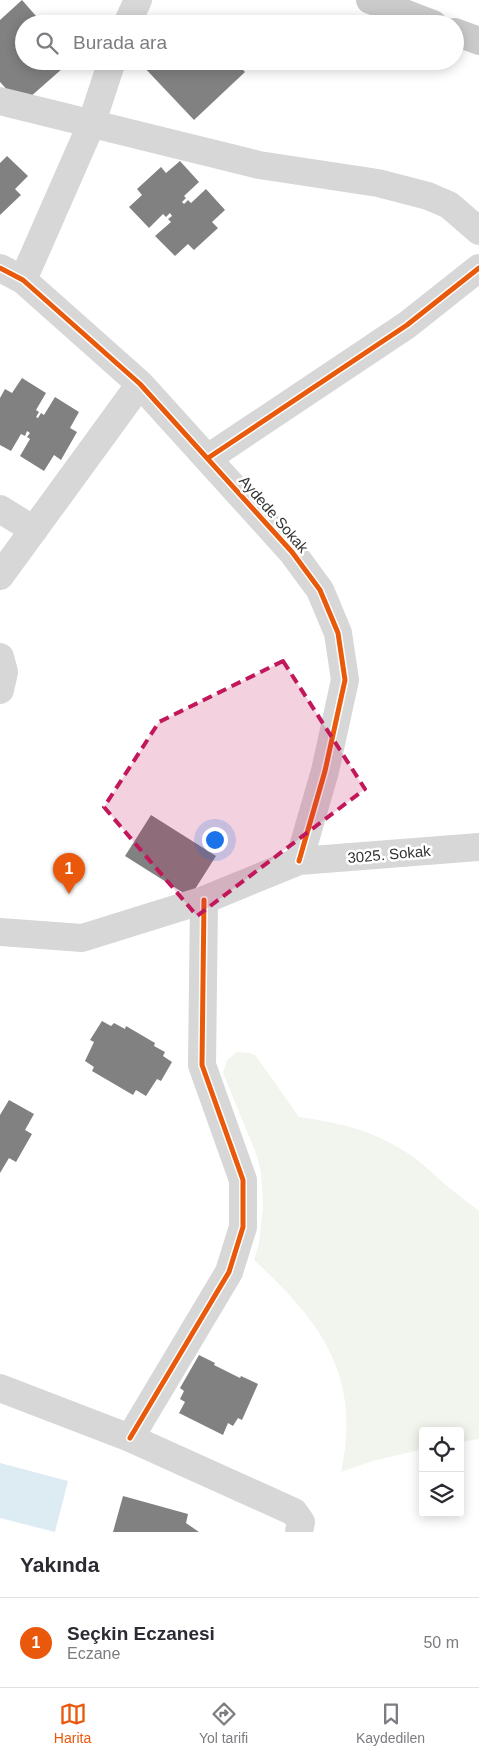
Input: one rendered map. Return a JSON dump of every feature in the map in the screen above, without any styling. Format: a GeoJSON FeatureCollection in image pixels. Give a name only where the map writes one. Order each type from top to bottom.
{"type":"FeatureCollection","features":[{"type":"Feature","properties":{"kind":"main road"},"geometry":{"type":"LineString","coordinates":[[370,0],[409,15]]}},
{"type":"Feature","properties":{"kind":"main road"},"geometry":{"type":"LineString","coordinates":[[464,35],[479,41]]}},
{"type":"Feature","properties":{"kind":"street"},"geometry":{"type":"LineString","coordinates":[[131,15],[138,0]]}},
{"type":"Feature","properties":{"kind":"street"},"geometry":{"type":"LineString","coordinates":[[12,274],[91,125],[109,70]]}},
{"type":"Feature","properties":{"kind":"street"},"geometry":{"type":"LineString","coordinates":[[0,101],[259,166],[395,187],[428,196],[449,205],[479,231]]}},
{"type":"Feature","properties":{"kind":"street"},"geometry":{"type":"LineString","coordinates":[[208,458],[408,326],[479,268]]}},
{"type":"Feature","properties":{"kind":"street","name":"Aydede Sokak"},"geometry":{"type":"LineString","coordinates":[[12,274],[140,384],[292,552],[320,590],[338,633],[344,680],[325,771],[299,861]]}},
{"type":"Feature","properties":{"kind":"street"},"geometry":{"type":"LineString","coordinates":[[0,576],[140,384]]}},
{"type":"Feature","properties":{"kind":"street"},"geometry":{"type":"LineString","coordinates":[[0,509],[34,530]]}},
{"type":"Feature","properties":{"kind":"street"},"geometry":{"type":"LineString","coordinates":[[0,657],[4,672],[0,690]]}},
{"type":"Feature","properties":{"kind":"street","name":"3025. Sokak"},"geometry":{"type":"LineString","coordinates":[[0,932],[82,938],[204,900],[299,861],[479,847]]}},
{"type":"Feature","properties":{"kind":"street"},"geometry":{"type":"LineString","coordinates":[[130,1438],[229,1272],[243,1227],[243,1180],[202,1065],[204,900]]}},
{"type":"Feature","properties":{"kind":"street"},"geometry":{"type":"LineString","coordinates":[[0,1388],[130,1438],[294,1512],[301,1522],[299,1532]]}},
{"type":"Feature","properties":{"kind":"highlighted area"},"geometry":{"type":"Polygon","coordinates":[[[283,661],[365,789],[197,916],[104,807],[159,722],[283,661]]]}},
{"type":"Feature","properties":{"kind":"shaded area"},"geometry":{"type":"Polygon","coordinates":[[[237,1052],[250,1053],[256,1056],[299,1117],[327,1121],[353,1128],[392,1144],[415,1158],[479,1211],[479,1439],[464,1441],[464,1427],[419,1427],[419,1450],[373,1461],[341,1472],[346,1438],[346,1407],[340,1379],[331,1353],[317,1329],[299,1306],[254,1260],[259,1243],[263,1207],[261,1173],[257,1156],[223,1073],[227,1060],[237,1052]]]}},
{"type":"Feature","properties":{"kind":"shaded area"},"geometry":{"type":"Polygon","coordinates":[[[0,1463],[68,1481],[55,1532],[0,1518],[0,1463]]]}},
{"type":"Feature","properties":{"kind":"building"},"geometry":{"type":"Polygon","coordinates":[[[22,0],[35,15],[15,15],[15,70],[61,70],[21,105],[0,82],[0,20],[22,0]]]}},
{"type":"Feature","properties":{"kind":"building"},"geometry":{"type":"Polygon","coordinates":[[[147,70],[243,70],[245,72],[194,120],[147,70]]]}},
{"type":"Feature","properties":{"kind":"building"},"geometry":{"type":"Polygon","coordinates":[[[7,156],[28,176],[15,189],[21,195],[0,215],[0,163],[7,156]]]}},
{"type":"Feature","properties":{"kind":"building"},"geometry":{"type":"Polygon","coordinates":[[[180,161],[199,182],[184,196],[186,198],[182,202],[184,204],[188,200],[191,203],[206,189],[225,210],[212,222],[218,228],[194,250],[188,244],[175,256],[155,236],[171,222],[168,219],[172,216],[170,213],[166,217],[163,214],[149,228],[129,207],[142,195],[137,189],[161,167],[166,173],[180,161]]]}},
{"type":"Feature","properties":{"kind":"building"},"geometry":{"type":"Polygon","coordinates":[[[22,378],[46,393],[36,410],[39,412],[36,417],[38,418],[41,413],[44,415],[55,397],[79,412],[70,428],[77,432],[61,460],[54,455],[44,471],[20,456],[30,439],[27,437],[30,433],[27,431],[25,436],[21,434],[11,451],[0,445],[0,398],[5,389],[12,393],[22,378]]]}},
{"type":"Feature","properties":{"kind":"building"},"geometry":{"type":"Polygon","coordinates":[[[151,815],[216,856],[190,897],[125,856],[151,815]]]}},
{"type":"Feature","properties":{"kind":"building"},"geometry":{"type":"Polygon","coordinates":[[[102,1021],[111,1026],[114,1023],[125,1029],[126,1026],[155,1043],[154,1046],[165,1052],[163,1056],[172,1062],[161,1081],[157,1079],[146,1096],[136,1090],[133,1095],[92,1071],[94,1067],[85,1061],[94,1042],[90,1040],[102,1021]]]}},
{"type":"Feature","properties":{"kind":"building"},"geometry":{"type":"Polygon","coordinates":[[[9,1100],[34,1114],[25,1130],[32,1134],[16,1162],[9,1158],[0,1173],[0,1115],[9,1100]]]}},
{"type":"Feature","properties":{"kind":"building"},"geometry":{"type":"Polygon","coordinates":[[[199,1355],[240,1378],[241,1376],[258,1384],[242,1420],[238,1418],[233,1426],[228,1423],[223,1435],[179,1413],[185,1402],[180,1399],[184,1391],[180,1388],[199,1355]]]}},
{"type":"Feature","properties":{"kind":"building"},"geometry":{"type":"Polygon","coordinates":[[[123,1496],[188,1514],[186,1523],[199,1532],[113,1532],[123,1496]]]}},
{"type":"Feature","properties":{"kind":"cycle path"},"geometry":{"type":"LineString","coordinates":[[0,268],[23,280],[140,384],[292,552],[320,590],[338,633],[345,680],[325,771],[299,861]]}},
{"type":"Feature","properties":{"kind":"cycle path"},"geometry":{"type":"LineString","coordinates":[[208,458],[407,325],[479,268]]}},
{"type":"Feature","properties":{"kind":"cycle path"},"geometry":{"type":"LineString","coordinates":[[130,1438],[229,1272],[243,1227],[243,1180],[202,1065],[204,900]]}},
{"type":"Feature","properties":{"kind":"place","name":"Seçkin Eczanesi"},"geometry":{"type":"Point","coordinates":[69,894]}}]}
